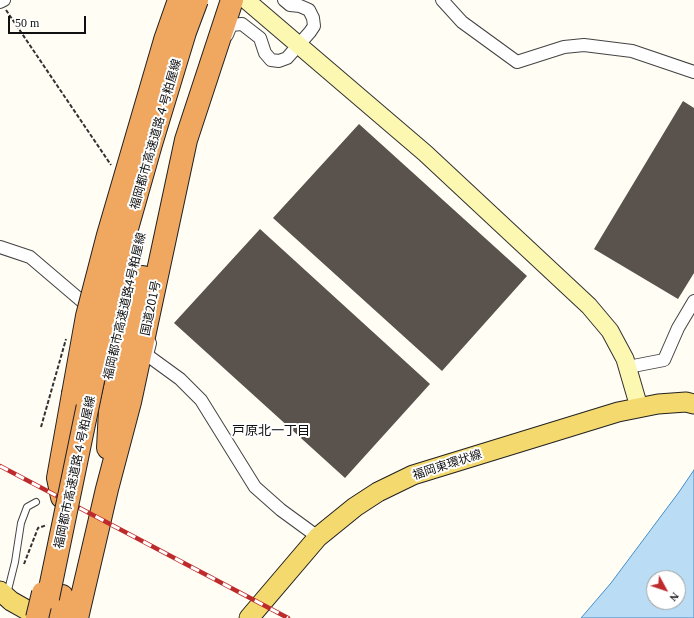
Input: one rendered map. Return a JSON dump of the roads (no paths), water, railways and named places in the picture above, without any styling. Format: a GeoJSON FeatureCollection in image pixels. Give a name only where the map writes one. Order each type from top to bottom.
{"type":"FeatureCollection","features":[{"type":"Feature","properties":{"kind":"highway"},"geometry":{"type":"LineString","coordinates":[[62,497],[58,478],[88,316],[108,235],[164,40],[179,0]]}},
{"type":"Feature","properties":{"kind":"highway"},"geometry":{"type":"LineString","coordinates":[[37,618],[44,607],[57,522],[122,213],[181,25],[191,0]]}},
{"type":"Feature","properties":{"kind":"highway","name":"福岡都市高速道路４号粕屋線"},"geometry":{"type":"LineString","coordinates":[[44,607],[126,232],[185,32],[197,0]]}},
{"type":"Feature","properties":{"kind":"highway","name":"福岡都市高速道路4号粕屋線"},"geometry":{"type":"LineString","coordinates":[[57,618],[117,330],[156,173],[190,61],[212,0]]}},
{"type":"Feature","properties":{"kind":"highway"},"geometry":{"type":"LineString","coordinates":[[107,489],[110,409],[128,331],[179,140],[224,0]]}},
{"type":"Feature","properties":{"kind":"highway","name":"国道201号"},"geometry":{"type":"LineString","coordinates":[[77,613],[130,402],[186,140],[232,0]]}},
{"type":"Feature","properties":{"kind":"main road","name":"福岡東環状線"},"geometry":{"type":"LineString","coordinates":[[249,618],[318,537],[355,507],[378,492],[413,475],[618,412],[665,403],[686,402],[694,404]]}},
{"type":"Feature","properties":{"kind":"main road"},"geometry":{"type":"LineString","coordinates":[[3,593],[12,601],[44,607]]}},
{"type":"Feature","properties":{"kind":"street"},"geometry":{"type":"LineString","coordinates":[[0,2],[4,0]]}},
{"type":"Feature","properties":{"kind":"street"},"geometry":{"type":"LineString","coordinates":[[246,0],[425,154],[589,306],[610,331],[625,359],[639,407]]}},
{"type":"Feature","properties":{"kind":"street"},"geometry":{"type":"LineString","coordinates":[[284,0],[290,5],[300,6],[308,10],[313,18],[314,26],[287,58],[279,61],[271,60],[265,53],[260,38],[242,24],[231,25],[186,153],[147,355],[180,379],[201,400],[255,487],[281,510],[318,537]]}},
{"type":"Feature","properties":{"kind":"street"},"geometry":{"type":"LineString","coordinates":[[442,0],[462,22],[517,62],[564,47],[584,45],[632,51],[694,72]]}},
{"type":"Feature","properties":{"kind":"street"},"geometry":{"type":"LineString","coordinates":[[0,247],[30,257],[84,303]]}},
{"type":"Feature","properties":{"kind":"street"},"geometry":{"type":"LineString","coordinates":[[628,367],[664,360],[678,328],[694,301]]}},
{"type":"Feature","properties":{"kind":"lane"},"geometry":{"type":"LineString","coordinates":[[3,593],[15,562],[21,523],[27,507],[36,502]]}},
{"type":"Feature","properties":{"kind":"water"},"geometry":{"type":"Polygon","coordinates":[[[694,470],[694,618],[581,618],[611,583],[694,470]]]}},
{"type":"Feature","properties":{"kind":"railway"},"geometry":{"type":"LineString","coordinates":[[0,466],[288,618]]}},
{"type":"Feature","properties":{"kind":"district","name":"戸原北一丁目"},"geometry":{"type":"Point","coordinates":[271,430]}}]}
